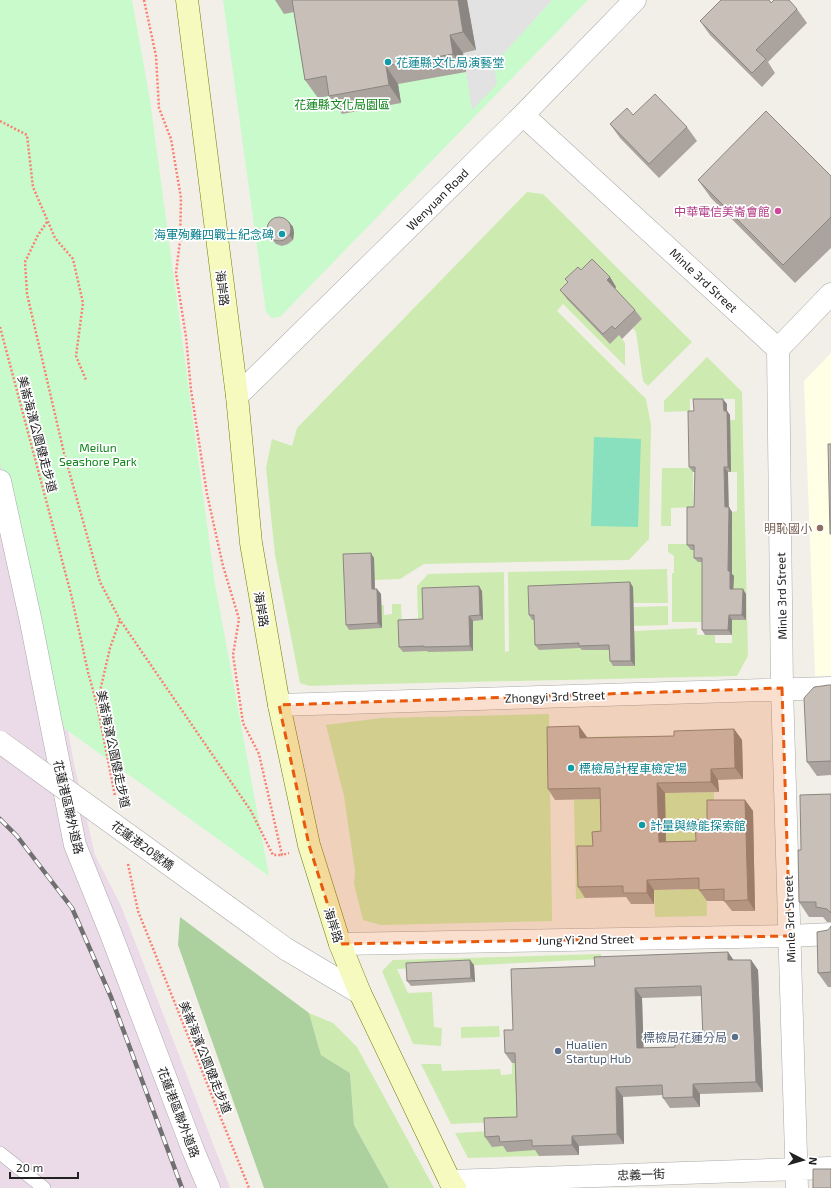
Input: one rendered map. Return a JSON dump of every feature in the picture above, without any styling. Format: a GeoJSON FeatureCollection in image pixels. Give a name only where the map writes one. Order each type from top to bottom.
{"type":"FeatureCollection","features":[{"type":"Feature","properties":{"kind":"main road","name":"海岸路"},"geometry":{"type":"LineString","coordinates":[[187,0],[237,396],[251,543],[279,705],[308,845],[340,944],[360,993],[453,1184]]}},
{"type":"Feature","properties":{"kind":"street","name":"Wenyuan Road"},"geometry":{"type":"LineString","coordinates":[[237,396],[523,115],[635,0]]}},
{"type":"Feature","properties":{"kind":"street","name":"Minle 3rd Street"},"geometry":{"type":"LineString","coordinates":[[523,115],[778,349],[782,688],[797,1179]]}},
{"type":"Feature","properties":{"kind":"street"},"geometry":{"type":"LineString","coordinates":[[778,349],[831,294]]}},
{"type":"Feature","properties":{"kind":"street","name":"花蓮港區聯外道路"},"geometry":{"type":"LineString","coordinates":[[0,481],[31,622],[75,845],[111,934],[190,1143],[209,1188]]}},
{"type":"Feature","properties":{"kind":"street","name":"Zhongyi 3rd Street"},"geometry":{"type":"LineString","coordinates":[[279,705],[782,688],[831,688]]}},
{"type":"Feature","properties":{"kind":"street","name":"花蓮港20號橋"},"geometry":{"type":"LineString","coordinates":[[0,742],[286,949],[360,993]]}},
{"type":"Feature","properties":{"kind":"street","name":"Jung Yi 2nd Street"},"geometry":{"type":"LineString","coordinates":[[340,944],[831,934]]}},
{"type":"Feature","properties":{"kind":"street","name":"忠義一街"},"geometry":{"type":"LineString","coordinates":[[453,1184],[797,1179],[831,1168]]}},
{"type":"Feature","properties":{"kind":"lane"},"geometry":{"type":"LineString","coordinates":[[0,1154],[44,1188]]}},
{"type":"Feature","properties":{"kind":"path"},"geometry":{"type":"LineString","coordinates":[[144,0],[156,56],[159,108],[171,140],[181,198],[180,241],[176,274],[186,338],[191,390],[207,494],[223,566],[239,619],[233,655],[243,723],[259,754],[282,855]]}},
{"type":"Feature","properties":{"kind":"path"},"geometry":{"type":"LineString","coordinates":[[0,121],[27,135],[33,187],[55,238],[73,259],[83,303],[76,356],[86,380]]}},
{"type":"Feature","properties":{"kind":"path"},"geometry":{"type":"LineString","coordinates":[[47,222],[38,235],[25,262],[26,294],[64,453],[100,582],[120,620],[247,805],[273,855],[282,855],[308,845]]}},
{"type":"Feature","properties":{"kind":"path","name":"美崙海濱公園健走步道"},"geometry":{"type":"LineString","coordinates":[[0,327],[71,594],[88,672],[97,705],[115,796]]}},
{"type":"Feature","properties":{"kind":"path"},"geometry":{"type":"LineString","coordinates":[[97,705],[110,648],[120,620]]}},
{"type":"Feature","properties":{"kind":"path","name":"美崙海濱公園健走步道"},"geometry":{"type":"LineString","coordinates":[[127,858],[138,911],[249,1188]]}},
{"type":"Feature","properties":{"kind":"highlighted area"},"geometry":{"type":"Polygon","coordinates":[[[782,688],[790,936],[340,944],[309,845],[279,705],[782,688]]]}},
{"type":"Feature","properties":{"kind":"shaded area"},"geometry":{"type":"Polygon","coordinates":[[[467,0],[552,0],[500,58],[493,62],[497,84],[472,110],[463,53],[475,50],[467,0]]]}},
{"type":"Feature","properties":{"kind":"shaded area","name":"明恥國小"},"geometry":{"type":"Polygon","coordinates":[[[831,353],[831,676],[815,676],[804,381],[831,353]]]}},
{"type":"Feature","properties":{"kind":"shaded area"},"geometry":{"type":"Polygon","coordinates":[[[0,446],[52,641],[74,764],[95,855],[121,906],[230,1188],[0,1188],[0,446]]]}},
{"type":"Feature","properties":{"kind":"green space","name":"Meilun Seashore Park"},"geometry":{"type":"Polygon","coordinates":[[[0,0],[132,0],[150,100],[215,584],[269,876],[64,728],[0,463],[0,0]]]}},
{"type":"Feature","properties":{"kind":"green space","name":"花蓮縣文化局園區"},"geometry":{"type":"Polygon","coordinates":[[[223,0],[588,0],[280,317],[272,318],[266,312],[223,0]]]}},
{"type":"Feature","properties":{"kind":"green space"},"geometry":{"type":"Polygon","coordinates":[[[527,192],[543,194],[692,342],[648,386],[643,381],[636,332],[633,328],[642,319],[613,290],[599,269],[619,335],[625,343],[625,366],[563,304],[557,311],[646,399],[651,425],[649,539],[629,560],[424,564],[400,579],[375,580],[374,558],[347,559],[381,605],[384,605],[384,615],[392,614],[392,604],[401,604],[403,652],[419,651],[417,586],[428,574],[504,572],[505,652],[509,651],[508,572],[667,569],[668,603],[633,603],[633,587],[606,646],[634,666],[634,631],[697,628],[697,635],[715,635],[715,643],[732,643],[732,620],[746,620],[746,594],[733,594],[733,576],[705,622],[672,622],[672,573],[674,573],[674,556],[668,552],[668,544],[691,544],[732,549],[732,512],[737,511],[737,472],[731,472],[730,420],[735,420],[735,399],[690,399],[690,411],[664,412],[664,401],[707,357],[742,392],[748,656],[737,676],[310,686],[300,683],[275,555],[266,468],[272,439],[292,446],[297,428],[527,192]]]}},
{"type":"Feature","properties":{"kind":"green space"},"geometry":{"type":"Polygon","coordinates":[[[594,437],[641,439],[638,527],[591,526],[594,437]]]}},
{"type":"Feature","properties":{"kind":"green space"},"geometry":{"type":"Polygon","coordinates":[[[662,468],[693,468],[693,507],[671,508],[671,526],[661,526],[662,468]]]}},
{"type":"Feature","properties":{"kind":"green space"},"geometry":{"type":"Polygon","coordinates":[[[668,606],[668,625],[634,626],[634,607],[668,606]]]}},
{"type":"Feature","properties":{"kind":"green space"},"geometry":{"type":"Polygon","coordinates":[[[549,714],[552,921],[381,925],[363,920],[354,884],[355,871],[344,796],[326,725],[382,718],[549,714]]]}},
{"type":"Feature","properties":{"kind":"green space"},"geometry":{"type":"Polygon","coordinates":[[[630,736],[630,748],[608,816],[585,898],[576,899],[574,800],[588,799],[587,737],[630,736]]]}},
{"type":"Feature","properties":{"kind":"green space"},"geometry":{"type":"Polygon","coordinates":[[[664,747],[680,793],[714,792],[714,808],[705,841],[707,916],[655,917],[654,890],[684,890],[650,854],[664,747]]]}},
{"type":"Feature","properties":{"kind":"green space"},"geometry":{"type":"Polygon","coordinates":[[[180,917],[309,1013],[321,1055],[350,1073],[354,1125],[389,1188],[264,1188],[178,945],[180,917]]]}},
{"type":"Feature","properties":{"kind":"green space"},"geometry":{"type":"Polygon","coordinates":[[[601,954],[601,959],[397,969],[408,993],[432,992],[434,1027],[442,1028],[441,1046],[413,1044],[382,971],[393,960],[601,954]]]}},
{"type":"Feature","properties":{"kind":"green space"},"geometry":{"type":"Polygon","coordinates":[[[309,1013],[333,1023],[357,1047],[434,1188],[389,1188],[354,1125],[350,1073],[321,1055],[309,1013]]]}},
{"type":"Feature","properties":{"kind":"green space"},"geometry":{"type":"Polygon","coordinates":[[[499,1026],[500,1037],[461,1038],[461,1027],[499,1026]]]}},
{"type":"Feature","properties":{"kind":"green space"},"geometry":{"type":"Polygon","coordinates":[[[512,1063],[522,1063],[524,1121],[451,1124],[421,1064],[441,1064],[442,1071],[500,1069],[501,1075],[512,1074],[512,1063]]]}},
{"type":"Feature","properties":{"kind":"green space"},"geometry":{"type":"Polygon","coordinates":[[[491,1131],[539,1145],[539,1156],[468,1158],[455,1133],[491,1131]]]}},
{"type":"Feature","properties":{"kind":"building","name":"花蓮縣文化局演藝堂"},"geometry":{"type":"Polygon","coordinates":[[[292,0],[458,0],[463,32],[450,35],[453,54],[386,66],[389,85],[329,96],[326,76],[305,80],[292,0]]]}},
{"type":"Feature","properties":{"kind":"building"},"geometry":{"type":"Polygon","coordinates":[[[721,0],[769,0],[771,3],[774,0],[789,0],[797,9],[756,50],[766,59],[752,73],[700,21],[721,0]]]}},
{"type":"Feature","properties":{"kind":"building"},"geometry":{"type":"Polygon","coordinates":[[[655,94],[687,127],[649,164],[610,124],[627,108],[633,115],[655,94]]]}},
{"type":"Feature","properties":{"kind":"building","name":"中華電信美崙會館"},"geometry":{"type":"Polygon","coordinates":[[[766,111],[831,176],[831,217],[783,265],[698,180],[766,111]]]}},
{"type":"Feature","properties":{"kind":"building","name":"海軍殉難四戰士紀念碑"},"geometry":{"type":"Polygon","coordinates":[[[279,217],[284,218],[290,224],[290,234],[284,240],[279,241],[274,240],[268,234],[267,229],[268,224],[274,218],[279,217]]]}},
{"type":"Feature","properties":{"kind":"building"},"geometry":{"type":"Polygon","coordinates":[[[592,259],[610,277],[607,280],[635,310],[615,329],[612,326],[603,334],[560,290],[568,282],[565,279],[578,267],[581,270],[592,259]]]}},
{"type":"Feature","properties":{"kind":"building"},"geometry":{"type":"Polygon","coordinates":[[[693,399],[723,399],[724,411],[727,411],[728,467],[724,467],[725,507],[729,507],[728,571],[730,571],[730,589],[743,589],[742,615],[729,615],[728,630],[702,630],[702,558],[694,558],[694,545],[687,545],[687,507],[694,507],[695,467],[689,467],[688,411],[694,411],[693,399]]]}},
{"type":"Feature","properties":{"kind":"building"},"geometry":{"type":"Polygon","coordinates":[[[828,444],[831,444],[831,534],[830,534],[828,444]]]}},
{"type":"Feature","properties":{"kind":"building"},"geometry":{"type":"Polygon","coordinates":[[[371,553],[372,589],[377,589],[378,623],[346,625],[343,554],[371,553]]]}},
{"type":"Feature","properties":{"kind":"building"},"geometry":{"type":"Polygon","coordinates":[[[630,582],[631,661],[610,661],[609,645],[579,646],[579,643],[535,645],[534,615],[529,615],[528,586],[630,582]]]}},
{"type":"Feature","properties":{"kind":"building"},"geometry":{"type":"Polygon","coordinates":[[[479,586],[480,615],[469,616],[470,646],[399,647],[398,620],[423,619],[422,588],[479,586]]]}},
{"type":"Feature","properties":{"kind":"building"},"geometry":{"type":"Polygon","coordinates":[[[831,685],[831,761],[807,762],[804,698],[814,687],[831,685]]]}},
{"type":"Feature","properties":{"kind":"building"},"geometry":{"type":"Polygon","coordinates":[[[579,726],[580,738],[674,736],[674,731],[734,729],[735,768],[711,769],[711,782],[657,783],[659,842],[696,841],[695,820],[707,819],[707,800],[745,800],[748,900],[724,901],[724,889],[699,890],[699,878],[647,880],[647,893],[623,893],[623,886],[578,887],[577,846],[593,846],[592,832],[601,831],[600,788],[548,789],[547,727],[579,726]]]}},
{"type":"Feature","properties":{"kind":"building"},"geometry":{"type":"Polygon","coordinates":[[[831,794],[831,913],[827,909],[816,907],[816,902],[799,902],[798,850],[801,850],[800,795],[831,794]]]}},
{"type":"Feature","properties":{"kind":"building"},"geometry":{"type":"Polygon","coordinates":[[[831,926],[831,972],[818,973],[817,932],[828,930],[831,926]]]}},
{"type":"Feature","properties":{"kind":"building"},"geometry":{"type":"Polygon","coordinates":[[[728,952],[728,960],[751,960],[756,1082],[693,1084],[693,1097],[663,1098],[662,1085],[616,1087],[617,1134],[572,1136],[572,1145],[532,1146],[532,1140],[500,1142],[499,1136],[485,1137],[484,1118],[517,1117],[515,1053],[505,1053],[504,1030],[513,1030],[511,969],[595,966],[594,957],[728,952]],[[701,986],[635,988],[637,1048],[675,1047],[675,1040],[703,1039],[701,986]]]}},
{"type":"Feature","properties":{"kind":"building"},"geometry":{"type":"Polygon","coordinates":[[[470,960],[471,978],[407,981],[406,963],[470,960]]]}},
{"type":"Feature","properties":{"kind":"building"},"geometry":{"type":"Polygon","coordinates":[[[813,1169],[831,1169],[831,1188],[813,1188],[813,1169]]]}},
{"type":"Feature","properties":{"kind":"railway"},"geometry":{"type":"LineString","coordinates":[[0,819],[17,836],[72,908],[111,997],[182,1188]]}},
{"type":"Feature","properties":{"kind":"place","name":"花蓮縣文化局演藝堂"},"geometry":{"type":"Point","coordinates":[388,62]}},
{"type":"Feature","properties":{"kind":"place","name":"中華電信美崙會館"},"geometry":{"type":"Point","coordinates":[778,211]}},
{"type":"Feature","properties":{"kind":"place","name":"海軍殉難四戰士紀念碑"},"geometry":{"type":"Point","coordinates":[282,234]}},
{"type":"Feature","properties":{"kind":"place","name":"明恥國小"},"geometry":{"type":"Point","coordinates":[820,528]}},
{"type":"Feature","properties":{"kind":"place","name":"標檢局計程車檢定場"},"geometry":{"type":"Point","coordinates":[571,768]}},
{"type":"Feature","properties":{"kind":"place","name":"計量與綠能探索館"},"geometry":{"type":"Point","coordinates":[642,825]}},
{"type":"Feature","properties":{"kind":"place","name":"標檢局花蓮分局"},"geometry":{"type":"Point","coordinates":[735,1037]}},
{"type":"Feature","properties":{"kind":"place","name":"Hualien Startup Hub"},"geometry":{"type":"Point","coordinates":[558,1051]}}]}
